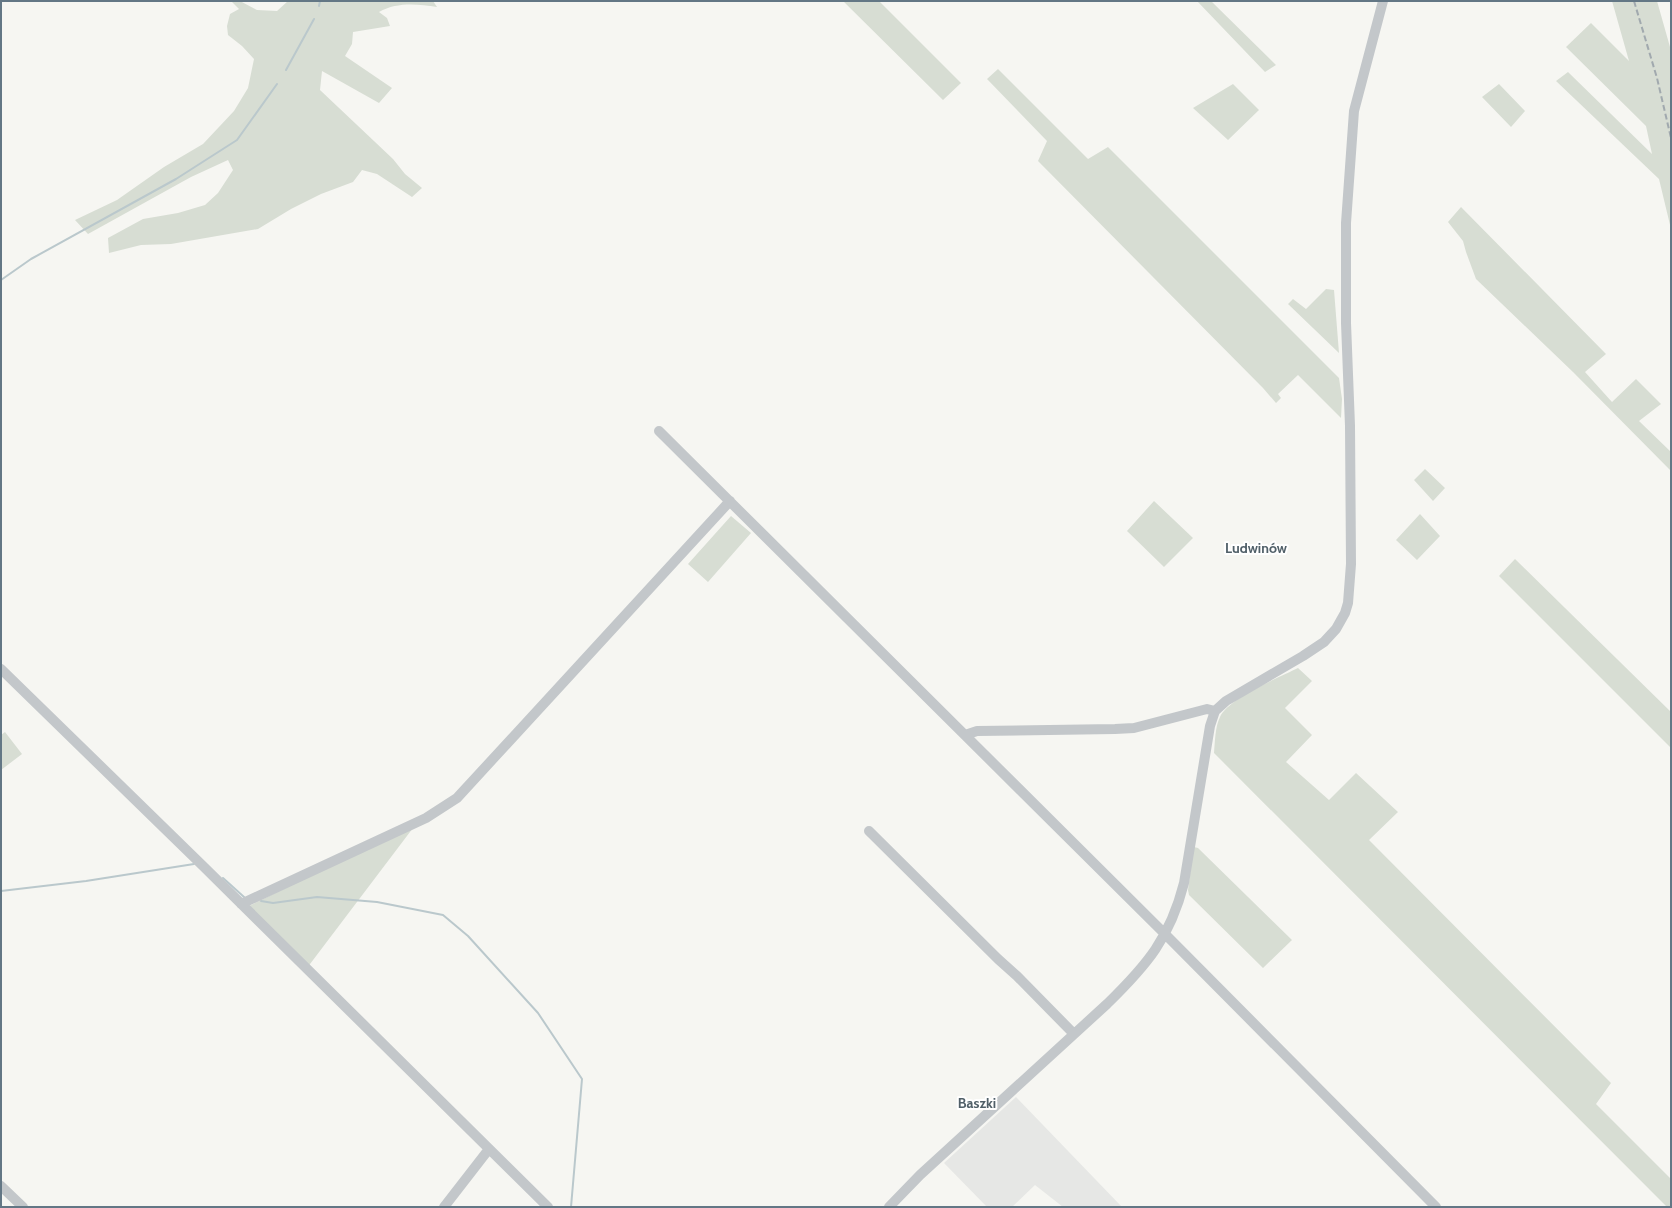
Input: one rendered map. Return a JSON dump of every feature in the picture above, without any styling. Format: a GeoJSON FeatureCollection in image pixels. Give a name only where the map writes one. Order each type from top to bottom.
{"type":"FeatureCollection","features":[{"type":"Feature","properties":{"kind":"street"},"geometry":{"type":"LineString","coordinates":[[889,1207],[925,1170],[1134,977],[1152,956],[1175,913],[1184,883],[1210,726],[1215,711],[1232,696],[1303,656],[1324,642],[1336,629],[1345,613],[1348,603],[1351,564],[1350,426],[1346,323],[1346,234],[1354,111],[1383,1]]}},
{"type":"Feature","properties":{"kind":"street"},"geometry":{"type":"LineString","coordinates":[[659,431],[1165,934],[1436,1207]]}},
{"type":"Feature","properties":{"kind":"street"},"geometry":{"type":"LineString","coordinates":[[241,904],[426,818],[457,798],[730,501]]}},
{"type":"Feature","properties":{"kind":"street"},"geometry":{"type":"LineString","coordinates":[[1,669],[548,1207]]}},
{"type":"Feature","properties":{"kind":"street"},"geometry":{"type":"LineString","coordinates":[[965,735],[977,731],[1128,728],[1207,709],[1215,711]]}},
{"type":"Feature","properties":{"kind":"street"},"geometry":{"type":"LineString","coordinates":[[869,830],[1074,1034]]}},
{"type":"Feature","properties":{"kind":"street"},"geometry":{"type":"LineString","coordinates":[[444,1207],[489,1149]]}},
{"type":"Feature","properties":{"kind":"street"},"geometry":{"type":"LineString","coordinates":[[1,1186],[22,1207]]}},
{"type":"Feature","properties":{"kind":"shaded area"},"geometry":{"type":"Polygon","coordinates":[[[231,1],[240,1],[257,10],[277,11],[288,1],[433,1],[437,7],[400,5],[386,9],[379,12],[387,18],[390,26],[353,32],[352,44],[345,56],[392,88],[379,103],[322,71],[320,90],[393,159],[405,174],[422,188],[412,197],[377,174],[362,170],[353,182],[321,194],[291,209],[258,229],[171,244],[141,245],[109,253],[108,238],[143,219],[178,213],[205,205],[218,193],[233,170],[228,160],[191,177],[88,234],[75,220],[117,200],[164,167],[203,144],[234,111],[248,88],[254,59],[242,46],[228,35],[227,26],[230,14],[239,9],[231,1]]]}},
{"type":"Feature","properties":{"kind":"shaded area"},"geometry":{"type":"Polygon","coordinates":[[[843,1],[879,1],[961,83],[943,100],[843,1]]]}},
{"type":"Feature","properties":{"kind":"shaded area"},"geometry":{"type":"Polygon","coordinates":[[[1197,1],[1211,1],[1276,65],[1265,72],[1197,1]]]}},
{"type":"Feature","properties":{"kind":"shaded area"},"geometry":{"type":"Polygon","coordinates":[[[1612,1],[1657,1],[1670,47],[1671,229],[1659,179],[1556,81],[1568,72],[1652,154],[1646,126],[1566,47],[1591,23],[1629,61],[1612,1]]]}},
{"type":"Feature","properties":{"kind":"shaded area"},"geometry":{"type":"Polygon","coordinates":[[[998,69],[1088,159],[1108,147],[1339,378],[1342,399],[1341,418],[1298,375],[1278,394],[1281,398],[1276,403],[1263,388],[1038,161],[1047,141],[987,79],[998,69]]]}},
{"type":"Feature","properties":{"kind":"shaded area"},"geometry":{"type":"Polygon","coordinates":[[[1233,84],[1259,110],[1228,140],[1193,108],[1233,84]]]}},
{"type":"Feature","properties":{"kind":"shaded area"},"geometry":{"type":"Polygon","coordinates":[[[1499,84],[1525,111],[1511,127],[1482,97],[1499,84]]]}},
{"type":"Feature","properties":{"kind":"shaded area"},"geometry":{"type":"Polygon","coordinates":[[[1461,207],[1606,354],[1585,372],[1612,402],[1636,379],[1661,404],[1639,421],[1671,452],[1671,471],[1573,372],[1476,279],[1463,241],[1448,222],[1461,207]]]}},
{"type":"Feature","properties":{"kind":"shaded area"},"geometry":{"type":"Polygon","coordinates":[[[1326,289],[1334,290],[1339,353],[1288,304],[1293,299],[1306,309],[1326,289]]]}},
{"type":"Feature","properties":{"kind":"shaded area"},"geometry":{"type":"Polygon","coordinates":[[[1425,469],[1445,488],[1433,501],[1414,480],[1425,469]]]}},
{"type":"Feature","properties":{"kind":"shaded area"},"geometry":{"type":"Polygon","coordinates":[[[1154,501],[1193,538],[1164,567],[1127,531],[1154,501]]]}},
{"type":"Feature","properties":{"kind":"shaded area"},"geometry":{"type":"Polygon","coordinates":[[[1420,514],[1440,536],[1417,560],[1396,540],[1420,514]]]}},
{"type":"Feature","properties":{"kind":"shaded area"},"geometry":{"type":"Polygon","coordinates":[[[731,516],[751,533],[708,582],[688,564],[731,516]]]}},
{"type":"Feature","properties":{"kind":"shaded area"},"geometry":{"type":"Polygon","coordinates":[[[1515,559],[1671,712],[1671,748],[1499,576],[1515,559]]]}},
{"type":"Feature","properties":{"kind":"shaded area"},"geometry":{"type":"Polygon","coordinates":[[[1298,668],[1312,681],[1285,708],[1312,735],[1286,762],[1329,800],[1356,773],[1398,812],[1369,840],[1611,1083],[1596,1104],[1671,1179],[1671,1207],[1667,1207],[1214,753],[1217,725],[1225,710],[1255,689],[1298,668]]]}},
{"type":"Feature","properties":{"kind":"shaded area"},"geometry":{"type":"Polygon","coordinates":[[[5,732],[22,754],[1,770],[1,735],[5,732]]]}},
{"type":"Feature","properties":{"kind":"shaded area"},"geometry":{"type":"Polygon","coordinates":[[[413,828],[307,968],[243,909],[306,878],[413,828]]]}},
{"type":"Feature","properties":{"kind":"shaded area"},"geometry":{"type":"Polygon","coordinates":[[[1194,847],[1198,848],[1292,940],[1263,968],[1189,895],[1188,890],[1194,847]]]}},
{"type":"Feature","properties":{"kind":"shaded area"},"geometry":{"type":"Polygon","coordinates":[[[1016,1097],[1122,1207],[1063,1207],[1035,1185],[1012,1207],[987,1207],[944,1163],[1016,1097]]]}},
{"type":"Feature","properties":{"kind":"waterway"},"geometry":{"type":"LineString","coordinates":[[319,6],[320,1]]}},
{"type":"Feature","properties":{"kind":"waterway"},"geometry":{"type":"LineString","coordinates":[[286,70],[314,19]]}},
{"type":"Feature","properties":{"kind":"waterway"},"geometry":{"type":"LineString","coordinates":[[1,280],[31,259],[176,179],[237,140],[277,84]]}},
{"type":"Feature","properties":{"kind":"waterway"},"geometry":{"type":"LineString","coordinates":[[1,891],[86,881],[194,864]]}},
{"type":"Feature","properties":{"kind":"waterway"},"geometry":{"type":"LineString","coordinates":[[223,878],[244,897]]}},
{"type":"Feature","properties":{"kind":"waterway"},"geometry":{"type":"LineString","coordinates":[[261,901],[273,903],[317,897],[377,902],[443,915],[468,936],[538,1013],[582,1079],[571,1207]]}},
{"type":"Feature","properties":{"kind":"railway"},"geometry":{"type":"LineString","coordinates":[[1634,1],[1657,78],[1671,138]]}},
{"type":"Feature","properties":{"kind":"district","name":"Ludwinów"},"geometry":{"type":"Point","coordinates":[1256,548]}},
{"type":"Feature","properties":{"kind":"district","name":"Baszki"},"geometry":{"type":"Point","coordinates":[977,1103]}}]}
